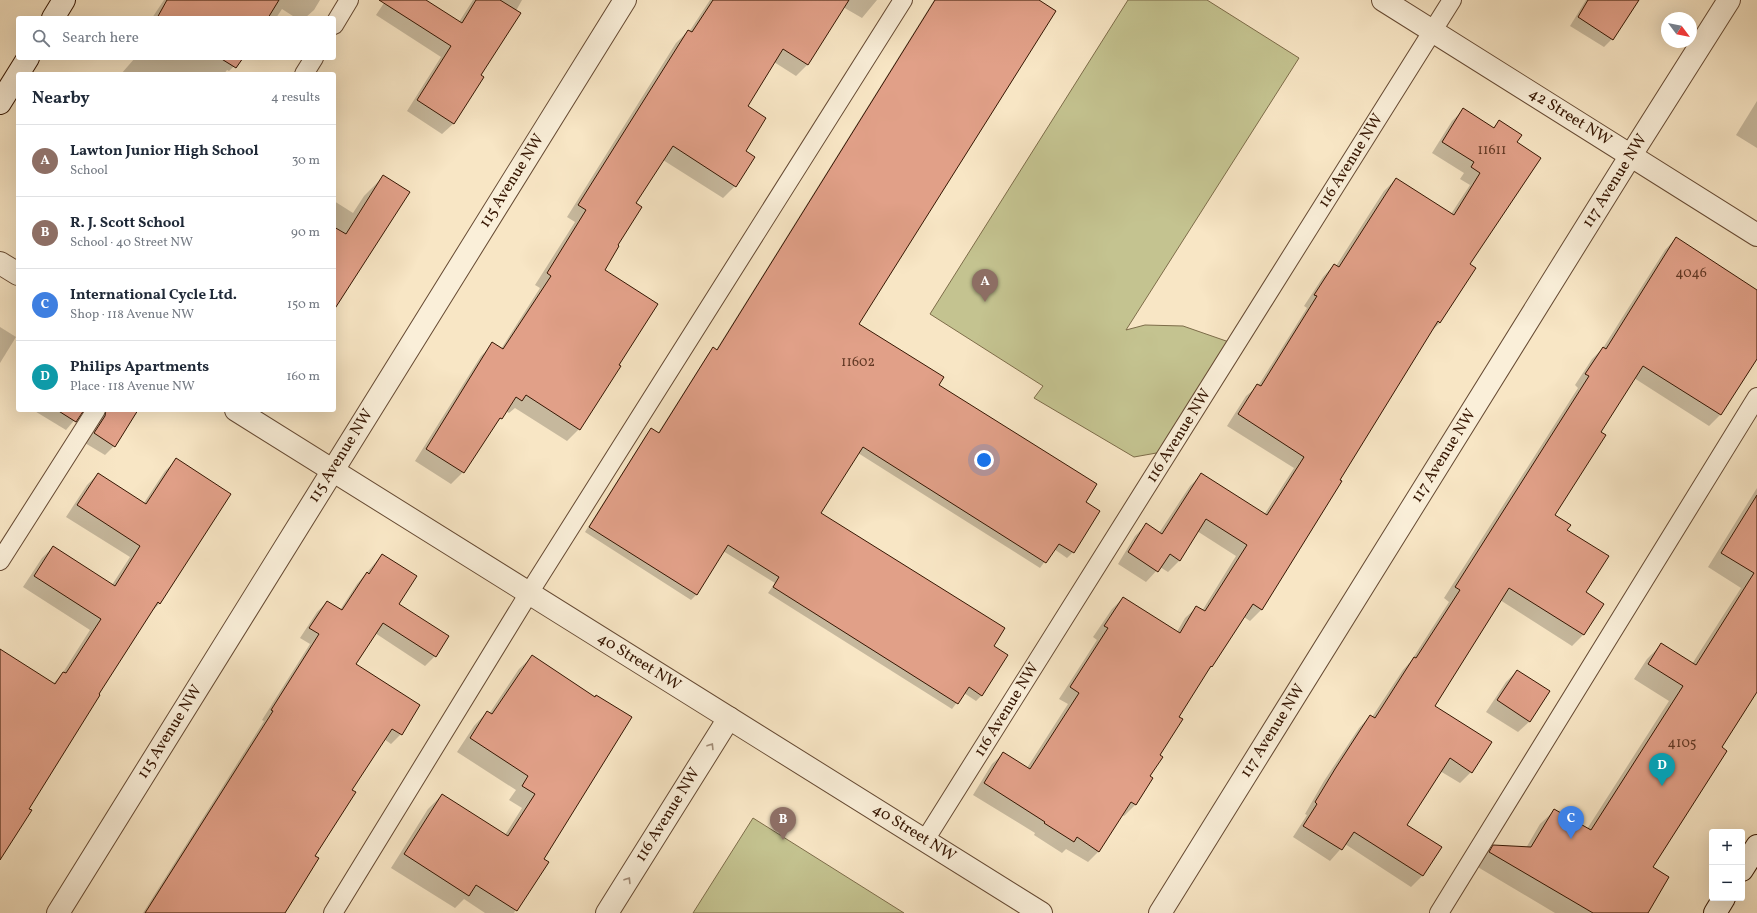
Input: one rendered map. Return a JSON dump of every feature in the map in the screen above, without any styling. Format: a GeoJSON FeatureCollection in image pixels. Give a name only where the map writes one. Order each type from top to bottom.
{"type":"FeatureCollection","features":[{"type":"Feature","properties":{"kind":"street"},"geometry":{"type":"LineString","coordinates":[[54,16],[64,0]]}},
{"type":"Feature","properties":{"kind":"street","name":"115 Avenue NW"},"geometry":{"type":"LineString","coordinates":[[58,913],[625,0]]}},
{"type":"Feature","properties":{"kind":"street","name":"42 Street NW"},"geometry":{"type":"LineString","coordinates":[[1383,0],[1757,234]]}},
{"type":"Feature","properties":{"kind":"street","name":"117 Avenue NW"},"geometry":{"type":"LineString","coordinates":[[1160,913],[1729,0]]}},
{"type":"Feature","properties":{"kind":"street"},"geometry":{"type":"LineString","coordinates":[[19,72],[27,60]]}},
{"type":"Feature","properties":{"kind":"street"},"geometry":{"type":"LineString","coordinates":[[0,103],[16,77]]}},
{"type":"Feature","properties":{"kind":"street"},"geometry":{"type":"LineString","coordinates":[[0,262],[16,273]]}},
{"type":"Feature","properties":{"kind":"street","name":"40 Street NW"},"geometry":{"type":"LineString","coordinates":[[239,412],[1041,913]]}},
{"type":"Feature","properties":{"kind":"street","name":"116 Avenue NW"},"geometry":{"type":"LineString","coordinates":[[607,913],[729,718]]}},
{"type":"Feature","properties":{"kind":"street"},"geometry":{"type":"LineString","coordinates":[[1745,865],[1757,846]]}},
{"type":"Feature","properties":{"kind":"street"},"geometry":{"type":"LineString","coordinates":[[1715,913],[1722,901]]}},
{"type":"Feature","properties":{"kind":"lane"},"geometry":{"type":"LineString","coordinates":[[336,22],[349,0]]}},
{"type":"Feature","properties":{"kind":"lane"},"geometry":{"type":"LineString","coordinates":[[333,913],[529,593],[903,0]]}},
{"type":"Feature","properties":{"kind":"lane","name":"116 Avenue NW"},"geometry":{"type":"LineString","coordinates":[[925,840],[1452,0]]}},
{"type":"Feature","properties":{"kind":"lane"},"geometry":{"type":"LineString","coordinates":[[305,72],[313,60]]}},
{"type":"Feature","properties":{"kind":"lane"},"geometry":{"type":"LineString","coordinates":[[1439,913],[1757,397]]}},
{"type":"Feature","properties":{"kind":"lane"},"geometry":{"type":"LineString","coordinates":[[0,561],[95,412]]}},
{"type":"Feature","properties":{"kind":"shaded area"},"geometry":{"type":"Polygon","coordinates":[[[1128,0],[1207,0],[1299,58],[1126,330],[1145,325],[1183,326],[1229,342],[1162,452],[1134,457],[1034,398],[1043,386],[930,314],[1128,0]]]}},
{"type":"Feature","properties":{"kind":"shaded area"},"geometry":{"type":"Polygon","coordinates":[[[753,818],[904,913],[693,913],[753,818]]]}},
{"type":"Feature","properties":{"kind":"building"},"geometry":{"type":"Polygon","coordinates":[[[167,0],[279,0],[269,16],[158,16],[167,0]]]}},
{"type":"Feature","properties":{"kind":"building"},"geometry":{"type":"Polygon","coordinates":[[[379,0],[426,0],[462,23],[476,0],[500,0],[521,13],[481,75],[484,77],[454,124],[417,100],[451,46],[379,0]]]}},
{"type":"Feature","properties":{"kind":"building"},"geometry":{"type":"Polygon","coordinates":[[[713,0],[849,0],[808,65],[783,49],[748,106],[766,118],[746,151],[755,157],[736,187],[673,146],[636,203],[642,207],[618,245],[619,246],[605,270],[658,304],[580,430],[526,395],[522,401],[516,397],[502,419],[500,418],[464,473],[426,449],[492,342],[503,349],[551,276],[547,273],[586,210],[578,205],[688,30],[692,32],[713,0]]]}},
{"type":"Feature","properties":{"kind":"building"},"geometry":{"type":"Polygon","coordinates":[[[935,0],[1039,0],[1056,11],[859,324],[944,377],[939,385],[1097,484],[1086,502],[1100,511],[1074,553],[1059,544],[1046,563],[863,447],[821,513],[1005,628],[994,646],[1008,655],[982,696],[969,687],[958,704],[773,587],[779,577],[728,545],[697,595],[589,527],[651,428],[659,433],[713,347],[717,350],[935,0]]]}},
{"type":"Feature","properties":{"kind":"building"},"geometry":{"type":"Polygon","coordinates":[[[1588,0],[1639,0],[1613,40],[1578,17],[1588,0]]]}},
{"type":"Feature","properties":{"kind":"building"},"geometry":{"type":"Polygon","coordinates":[[[223,60],[242,60],[236,68],[223,60]]]}},
{"type":"Feature","properties":{"kind":"building"},"geometry":{"type":"Polygon","coordinates":[[[1463,108],[1494,128],[1499,120],[1522,135],[1517,142],[1541,158],[1470,264],[1476,268],[1440,323],[1438,321],[1340,480],[1342,481],[1262,610],[1253,604],[1179,717],[1183,719],[1160,755],[1163,757],[1150,776],[1153,778],[1136,805],[1131,802],[1099,852],[1077,837],[1074,842],[984,783],[1003,752],[1030,769],[1079,693],[1070,687],[1108,628],[1104,626],[1123,597],[1180,633],[1196,606],[1205,611],[1247,545],[1206,519],[1180,561],[1170,554],[1158,572],[1128,552],[1146,523],[1162,534],[1201,473],[1267,515],[1304,457],[1238,414],[1257,384],[1261,386],[1317,296],[1314,295],[1334,264],[1339,267],[1396,178],[1454,215],[1480,173],[1471,167],[1474,162],[1442,142],[1463,108]]]}},
{"type":"Feature","properties":{"kind":"building"},"geometry":{"type":"Polygon","coordinates":[[[383,175],[410,192],[336,307],[336,228],[346,234],[383,175]]]}},
{"type":"Feature","properties":{"kind":"building"},"geometry":{"type":"Polygon","coordinates":[[[1676,237],[1757,290],[1757,359],[1721,415],[1643,366],[1601,432],[1606,435],[1555,515],[1571,525],[1567,530],[1609,556],[1586,592],[1604,604],[1584,635],[1509,588],[1435,706],[1492,742],[1472,773],[1450,758],[1407,825],[1442,847],[1423,876],[1354,832],[1342,850],[1303,826],[1317,804],[1315,802],[1370,715],[1375,718],[1414,657],[1416,658],[1460,590],[1455,587],[1589,376],[1585,374],[1603,347],[1606,349],[1676,237]]]}},
{"type":"Feature","properties":{"kind":"building"},"geometry":{"type":"Polygon","coordinates":[[[60,412],[83,412],[76,422],[60,412]]]}},
{"type":"Feature","properties":{"kind":"building"},"geometry":{"type":"Polygon","coordinates":[[[106,412],[137,412],[115,447],[94,433],[105,416],[106,412]]]}},
{"type":"Feature","properties":{"kind":"building"},"geometry":{"type":"Polygon","coordinates":[[[176,458],[231,494],[160,604],[158,602],[99,694],[100,695],[29,809],[32,810],[0,860],[0,649],[55,684],[63,672],[66,673],[101,619],[34,576],[53,546],[115,586],[140,546],[77,505],[98,473],[146,504],[176,458]]]}},
{"type":"Feature","properties":{"kind":"building"},"geometry":{"type":"Polygon","coordinates":[[[1757,495],[1757,692],[1722,747],[1727,751],[1653,867],[1669,877],[1648,913],[1593,913],[1489,852],[1493,845],[1531,847],[1554,809],[1591,830],[1683,686],[1648,664],[1661,643],[1696,665],[1754,573],[1721,553],[1757,495]]]}},
{"type":"Feature","properties":{"kind":"building"},"geometry":{"type":"Polygon","coordinates":[[[382,554],[417,576],[399,604],[449,636],[436,657],[383,623],[356,664],[420,705],[402,735],[392,729],[352,790],[356,792],[315,856],[319,858],[285,913],[145,913],[273,711],[271,710],[319,634],[309,628],[327,601],[342,610],[367,572],[369,574],[382,554]]]}},
{"type":"Feature","properties":{"kind":"building"},"geometry":{"type":"Polygon","coordinates":[[[532,655],[595,697],[596,695],[632,717],[544,859],[549,862],[517,911],[476,885],[469,896],[404,854],[442,794],[508,836],[535,794],[522,786],[528,776],[470,738],[487,711],[492,714],[532,655]]]}},
{"type":"Feature","properties":{"kind":"building"},"geometry":{"type":"Polygon","coordinates":[[[1517,670],[1550,691],[1530,722],[1497,700],[1517,670]]]}},
{"type":"Feature","properties":{"kind":"place","name":"Lawton Junior High School"},"geometry":{"type":"Point","coordinates":[985,302]}},
{"type":"Feature","properties":{"kind":"place","name":"Philips Apartments"},"geometry":{"type":"Point","coordinates":[1662,786]}},
{"type":"Feature","properties":{"kind":"place","name":"International Cycle Ltd."},"geometry":{"type":"Point","coordinates":[1571,839]}},
{"type":"Feature","properties":{"kind":"place","name":"R. J. Scott School"},"geometry":{"type":"Point","coordinates":[783,840]}}]}
